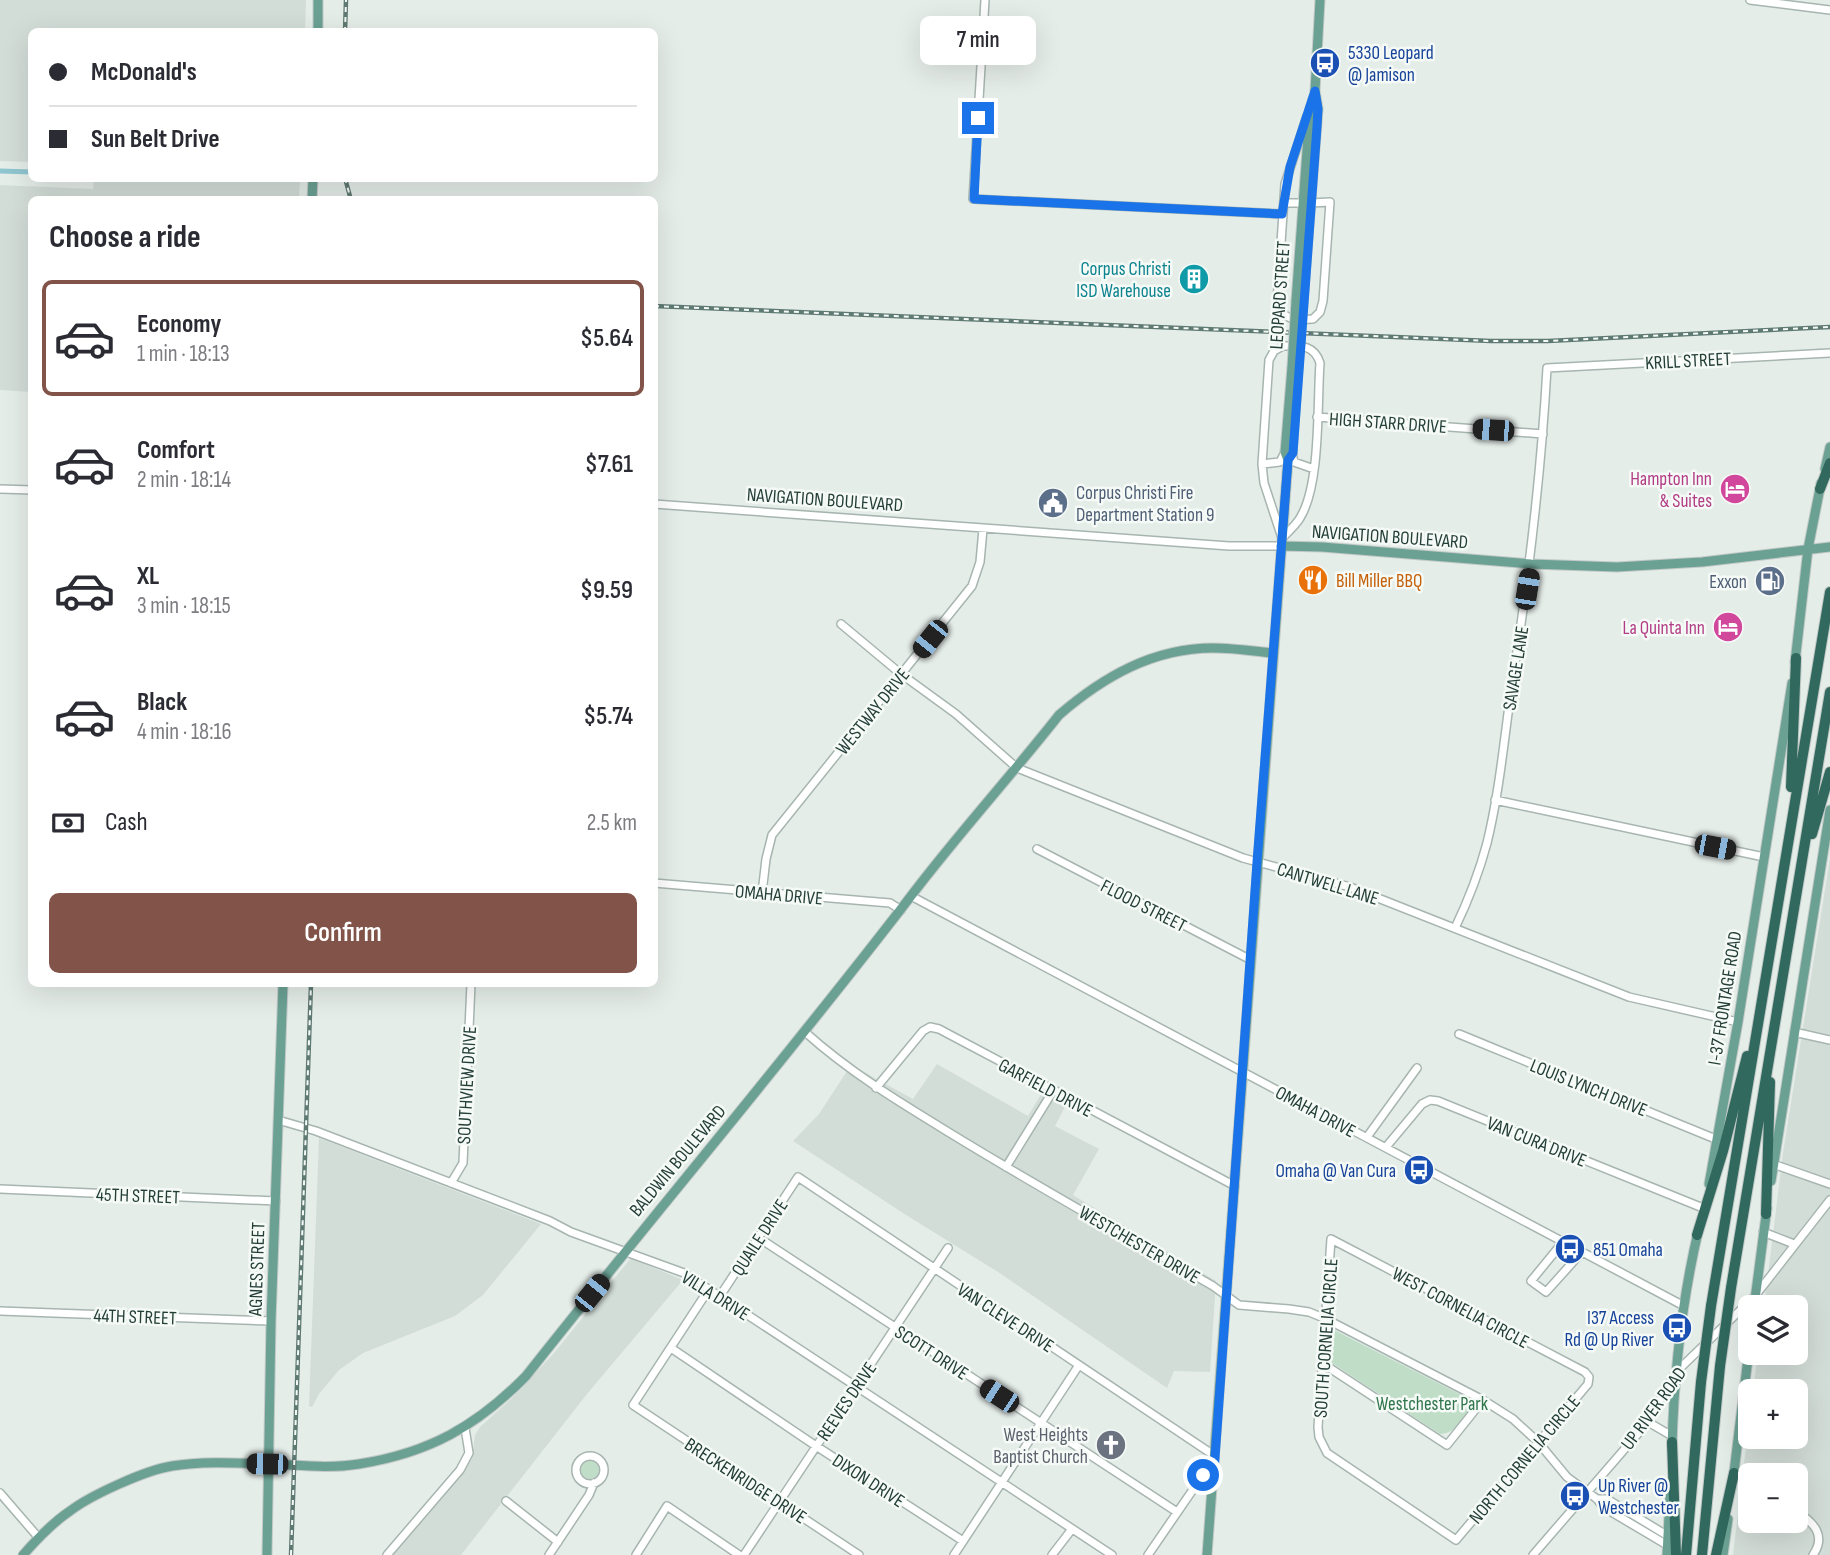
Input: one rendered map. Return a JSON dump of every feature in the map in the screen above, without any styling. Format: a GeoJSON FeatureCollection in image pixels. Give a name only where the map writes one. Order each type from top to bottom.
{"type":"FeatureCollection","features":[{"type":"Feature","properties":{"kind":"highway"},"geometry":{"type":"LineString","coordinates":[[1820,489],[1830,463]]}},
{"type":"Feature","properties":{"kind":"highway"},"geometry":{"type":"LineString","coordinates":[[1686,1555],[1701,1382],[1711,1306],[1830,592]]}},
{"type":"Feature","properties":{"kind":"highway"},"geometry":{"type":"LineString","coordinates":[[1789,826],[1796,658]]}},
{"type":"Feature","properties":{"kind":"highway"},"geometry":{"type":"LineString","coordinates":[[1702,1555],[1720,1366],[1731,1288],[1830,692]]}},
{"type":"Feature","properties":{"kind":"highway"},"geometry":{"type":"LineString","coordinates":[[1800,874],[1830,772]]}},
{"type":"Feature","properties":{"kind":"highway"},"geometry":{"type":"LineString","coordinates":[[1697,1235],[1723,1151],[1768,967]]}},
{"type":"Feature","properties":{"kind":"highway"},"geometry":{"type":"LineString","coordinates":[[1766,1214],[1768,1108],[1777,1008]]}},
{"type":"Feature","properties":{"kind":"highway"},"geometry":{"type":"LineString","coordinates":[[1672,1439],[1676,1555]]}},
{"type":"Feature","properties":{"kind":"highway"},"geometry":{"type":"LineString","coordinates":[[1716,1555],[1734,1473]]}},
{"type":"Feature","properties":{"kind":"main road"},"geometry":{"type":"LineString","coordinates":[[317,28],[318,0]]}},
{"type":"Feature","properties":{"kind":"main road","name":"LEOPARD STREET"},"geometry":{"type":"LineString","coordinates":[[1207,1555],[1320,0]]}},
{"type":"Feature","properties":{"kind":"main road","name":"LEOPARD STREET"},"geometry":{"type":"LineString","coordinates":[[1307,203],[1318,109],[1315,91]]}},
{"type":"Feature","properties":{"kind":"main road","name":"I-37 FRONTAGE ROAD"},"geometry":{"type":"LineString","coordinates":[[1667,1545],[1675,1373],[1684,1306],[1718,1140],[1796,658],[1808,550],[1830,447]]}},
{"type":"Feature","properties":{"kind":"main road","name":"NAVIGATION BOULEVARD"},"geometry":{"type":"LineString","coordinates":[[1282,542],[1531,564],[1648,566],[1830,548]]}},
{"type":"Feature","properties":{"kind":"main road","name":"BALDWIN BOULEVARD"},"geometry":{"type":"LineString","coordinates":[[23,1555],[38,1537],[71,1510],[136,1478],[170,1466],[215,1463],[358,1464],[406,1453],[465,1428],[509,1394],[526,1377],[1059,715],[1085,692],[1141,661],[1172,652],[1213,648],[1272,653]]}},
{"type":"Feature","properties":{"kind":"main road"},"geometry":{"type":"LineString","coordinates":[[1755,1295],[1794,1032],[1825,870],[1830,810]]}},
{"type":"Feature","properties":{"kind":"main road","name":"AGNES STREET"},"geometry":{"type":"LineString","coordinates":[[267,1555],[271,1321],[283,987]]}},
{"type":"Feature","properties":{"kind":"main road"},"geometry":{"type":"LineString","coordinates":[[1723,1555],[1747,1365]]}},
{"type":"Feature","properties":{"kind":"street"},"geometry":{"type":"LineString","coordinates":[[985,0],[974,199],[1282,214]]}},
{"type":"Feature","properties":{"kind":"street"},"geometry":{"type":"LineString","coordinates":[[1751,0],[1830,10]]}},
{"type":"Feature","properties":{"kind":"street"},"geometry":{"type":"LineString","coordinates":[[1284,203],[1329,202],[1323,301],[1320,312],[1313,319],[1285,317],[1277,302],[1282,214],[1290,167],[1310,109]]}},
{"type":"Feature","properties":{"kind":"street"},"geometry":{"type":"LineString","coordinates":[[1283,346],[1303,347],[1310,348],[1317,354],[1320,363],[1314,469],[1300,518],[1282,542],[1264,483],[1262,464],[1269,360],[1274,351],[1283,346]]}},
{"type":"Feature","properties":{"kind":"street","name":"KRILL STREET"},"geometry":{"type":"LineString","coordinates":[[1547,368],[1830,353]]}},
{"type":"Feature","properties":{"kind":"street","name":"SAVAGE LANE"},"geometry":{"type":"LineString","coordinates":[[1455,928],[1472,891],[1487,842],[1495,800],[1531,564],[1547,368]]}},
{"type":"Feature","properties":{"kind":"street","name":"HIGH STARR DRIVE"},"geometry":{"type":"LineString","coordinates":[[1317,417],[1543,434]]}},
{"type":"Feature","properties":{"kind":"street"},"geometry":{"type":"LineString","coordinates":[[1262,464],[1280,462],[1289,455],[1294,462],[1314,469]]}},
{"type":"Feature","properties":{"kind":"street"},"geometry":{"type":"LineString","coordinates":[[0,489],[28,490]]}},
{"type":"Feature","properties":{"kind":"street","name":"NAVIGATION BOULEVARD"},"geometry":{"type":"LineString","coordinates":[[658,504],[1229,546],[1282,542]]}},
{"type":"Feature","properties":{"kind":"street","name":"WESTWAY DRIVE"},"geometry":{"type":"LineString","coordinates":[[762,893],[765,859],[772,835],[972,586],[980,562],[983,528]]}},
{"type":"Feature","properties":{"kind":"street","name":"CANTWELL LANE"},"geometry":{"type":"LineString","coordinates":[[841,624],[901,674],[957,715],[1017,768],[1257,862],[1350,887],[1629,997],[1738,1022]]}},
{"type":"Feature","properties":{"kind":"street"},"geometry":{"type":"LineString","coordinates":[[1495,800],[1764,857]]}},
{"type":"Feature","properties":{"kind":"street","name":"FLOOD STREET"},"geometry":{"type":"LineString","coordinates":[[1037,849],[1251,960]]}},
{"type":"Feature","properties":{"kind":"street","name":"OMAHA DRIVE"},"geometry":{"type":"LineString","coordinates":[[658,883],[890,903],[901,910]]}},
{"type":"Feature","properties":{"kind":"street","name":"OMAHA DRIVE"},"geometry":{"type":"LineString","coordinates":[[911,897],[1684,1306]]}},
{"type":"Feature","properties":{"kind":"street","name":"SOUTHVIEW DRIVE"},"geometry":{"type":"LineString","coordinates":[[451,1183],[463,1163],[471,987]]}},
{"type":"Feature","properties":{"kind":"street","name":"GARFIELD DRIVE"},"geometry":{"type":"LineString","coordinates":[[876,1088],[923,1031],[930,1027],[939,1029],[1235,1186]]}},
{"type":"Feature","properties":{"kind":"street","name":"WESTCHESTER DRIVE"},"geometry":{"type":"LineString","coordinates":[[805,1032],[838,1061],[876,1088],[1006,1167],[1213,1286],[1239,1305],[1309,1312],[1483,1400],[1513,1419],[1538,1442],[1567,1477],[1587,1493],[1597,1499],[1607,1499],[1667,1545]]}},
{"type":"Feature","properties":{"kind":"street"},"geometry":{"type":"LineString","coordinates":[[1794,1032],[1830,1040]]}},
{"type":"Feature","properties":{"kind":"street","name":"LOUIS LYNCH DRIVE"},"geometry":{"type":"LineString","coordinates":[[1459,1034],[1718,1140]]}},
{"type":"Feature","properties":{"kind":"street"},"geometry":{"type":"LineString","coordinates":[[1367,1137],[1417,1068]]}},
{"type":"Feature","properties":{"kind":"street"},"geometry":{"type":"LineString","coordinates":[[1006,1167],[1053,1091]]}},
{"type":"Feature","properties":{"kind":"street","name":"VAN CURA DRIVE"},"geometry":{"type":"LineString","coordinates":[[1386,1147],[1422,1104],[1430,1100],[1438,1101],[1703,1208]]}},
{"type":"Feature","properties":{"kind":"street","name":"VILLA DRIVE"},"geometry":{"type":"LineString","coordinates":[[278,1120],[316,1131],[550,1221],[571,1232],[684,1273],[1112,1555]]}},
{"type":"Feature","properties":{"kind":"street"},"geometry":{"type":"LineString","coordinates":[[1773,1164],[1830,1184]]}},
{"type":"Feature","properties":{"kind":"street","name":"QUAILE DRIVE"},"geometry":{"type":"LineString","coordinates":[[720,1296],[799,1177]]}},
{"type":"Feature","properties":{"kind":"street","name":"VAN CLEVE DRIVE"},"geometry":{"type":"LineString","coordinates":[[799,1177],[1215,1456]]}},
{"type":"Feature","properties":{"kind":"street","name":"45TH STREET"},"geometry":{"type":"LineString","coordinates":[[0,1189],[276,1201]]}},
{"type":"Feature","properties":{"kind":"street","name":"UP RIVER ROAD"},"geometry":{"type":"LineString","coordinates":[[1756,1295],[1830,1200]]}},
{"type":"Feature","properties":{"kind":"street"},"geometry":{"type":"LineString","coordinates":[[1763,1233],[1794,1244]]}},
{"type":"Feature","properties":{"kind":"street","name":"SCOTT DRIVE"},"geometry":{"type":"LineString","coordinates":[[759,1238],[1177,1512]]}},
{"type":"Feature","properties":{"kind":"street","name":"SOUTH CORNELIA CIRCLE"},"geometry":{"type":"LineString","coordinates":[[1331,1239],[1319,1437],[1328,1453],[1457,1539]]}},
{"type":"Feature","properties":{"kind":"street","name":"WEST CORNELIA CIRCLE"},"geometry":{"type":"LineString","coordinates":[[1331,1239],[1585,1372],[1588,1377]]}},
{"type":"Feature","properties":{"kind":"street"},"geometry":{"type":"LineString","coordinates":[[1563,1242],[1531,1282],[1546,1292],[1582,1252]]}},
{"type":"Feature","properties":{"kind":"street","name":"REEVES DRIVE"},"geometry":{"type":"LineString","coordinates":[[744,1555],[948,1248]]}},
{"type":"Feature","properties":{"kind":"street","name":"QUAILE DRIVE"},"geometry":{"type":"LineString","coordinates":[[633,1405],[709,1289]]}},
{"type":"Feature","properties":{"kind":"street","name":"44TH STREET"},"geometry":{"type":"LineString","coordinates":[[0,1311],[271,1321]]}},
{"type":"Feature","properties":{"kind":"street","name":"UP RIVER ROAD"},"geometry":{"type":"LineString","coordinates":[[1533,1555],[1648,1422],[1675,1373],[1738,1312]]}},
{"type":"Feature","properties":{"kind":"street","name":"DIXON DRIVE"},"geometry":{"type":"LineString","coordinates":[[671,1348],[963,1541]]}},
{"type":"Feature","properties":{"kind":"street"},"geometry":{"type":"LineString","coordinates":[[1322,1363],[1447,1445],[1483,1400]]}},
{"type":"Feature","properties":{"kind":"street"},"geometry":{"type":"LineString","coordinates":[[954,1555],[1079,1365]]}},
{"type":"Feature","properties":{"kind":"street","name":"NORTH CORNELIA CIRCLE"},"geometry":{"type":"LineString","coordinates":[[1457,1539],[1588,1384],[1588,1377]]}},
{"type":"Feature","properties":{"kind":"street","name":"BRECKENRIDGE DRIVE"},"geometry":{"type":"LineString","coordinates":[[633,1405],[859,1555]]}},
{"type":"Feature","properties":{"kind":"street"},"geometry":{"type":"LineString","coordinates":[[1648,1422],[1672,1439]]}},
{"type":"Feature","properties":{"kind":"street"},"geometry":{"type":"LineString","coordinates":[[387,1555],[460,1470],[469,1453],[465,1428]]}},
{"type":"Feature","properties":{"kind":"street"},"geometry":{"type":"LineString","coordinates":[[1148,1555],[1203,1475],[1214,1471]]}},
{"type":"Feature","properties":{"kind":"street"},"geometry":{"type":"LineString","coordinates":[[1734,1473],[1738,1476]]}},
{"type":"Feature","properties":{"kind":"street"},"geometry":{"type":"LineString","coordinates":[[549,1555],[589,1495],[594,1483]]}},
{"type":"Feature","properties":{"kind":"street"},"geometry":{"type":"LineString","coordinates":[[0,1493],[38,1537]]}},
{"type":"Feature","properties":{"kind":"street"},"geometry":{"type":"LineString","coordinates":[[506,1501],[558,1542]]}},
{"type":"Feature","properties":{"kind":"street"},"geometry":{"type":"LineString","coordinates":[[636,1555],[667,1506],[738,1555]]}},
{"type":"Feature","properties":{"kind":"street"},"geometry":{"type":"LineString","coordinates":[[1808,1519],[1819,1532],[1818,1548],[1813,1555]]}},
{"type":"Feature","properties":{"kind":"street"},"geometry":{"type":"LineString","coordinates":[[1052,1555],[1072,1529]]}},
{"type":"Feature","properties":{"kind":"shaded area"},"geometry":{"type":"Polygon","coordinates":[[[0,0],[306,0],[305,28],[28,28],[28,162],[0,161],[0,0]]]}},
{"type":"Feature","properties":{"kind":"shaded area"},"geometry":{"type":"Polygon","coordinates":[[[94,182],[300,182],[299,196],[28,196],[28,392],[0,390],[0,185],[93,189],[94,182]]]}},
{"type":"Feature","properties":{"kind":"shaded area"},"geometry":{"type":"Polygon","coordinates":[[[1830,858],[1830,1555],[1733,1555],[1738,1513],[1738,1533],[1808,1533],[1808,1463],[1744,1463],[1746,1449],[1808,1449],[1808,1379],[1755,1379],[1756,1365],[1808,1365],[1808,1295],[1765,1295],[1783,1153],[1830,858]]]}},
{"type":"Feature","properties":{"kind":"shaded area"},"geometry":{"type":"Polygon","coordinates":[[[937,1064],[1028,1116],[1043,1091],[1067,1103],[1055,1126],[1099,1149],[1073,1195],[1216,1281],[1210,1372],[1174,1371],[1167,1388],[998,1272],[793,1141],[819,1114],[851,1065],[913,1099],[937,1064]]]}},
{"type":"Feature","properties":{"kind":"shaded area"},"geometry":{"type":"Polygon","coordinates":[[[319,1138],[541,1224],[483,1295],[455,1316],[363,1353],[339,1370],[312,1407],[309,1406],[319,1138]]]}},
{"type":"Feature","properties":{"kind":"shaded area"},"geometry":{"type":"Polygon","coordinates":[[[631,1258],[683,1280],[587,1394],[461,1555],[391,1555],[472,1459],[475,1435],[480,1427],[511,1399],[554,1353],[631,1258]]]}},
{"type":"Feature","properties":{"kind":"green space","name":"Westchester Park"},"geometry":{"type":"Polygon","coordinates":[[[1332,1329],[1471,1400],[1473,1407],[1455,1428],[1440,1434],[1329,1361],[1329,1331],[1332,1329]]]}},
{"type":"Feature","properties":{"kind":"green space"},"geometry":{"type":"Polygon","coordinates":[[[586,1461],[594,1461],[599,1470],[597,1477],[586,1479],[581,1474],[581,1466],[586,1461]]]}},
{"type":"Feature","properties":{"kind":"waterway"},"geometry":{"type":"LineString","coordinates":[[0,171],[28,172]]}},
{"type":"Feature","properties":{"kind":"railway"},"geometry":{"type":"LineString","coordinates":[[345,28],[346,0]]}},
{"type":"Feature","properties":{"kind":"railway"},"geometry":{"type":"LineString","coordinates":[[346,182],[350,196]]}},
{"type":"Feature","properties":{"kind":"railway"},"geometry":{"type":"LineString","coordinates":[[658,306],[1491,341],[1548,341],[1830,327]]}},
{"type":"Feature","properties":{"kind":"railway"},"geometry":{"type":"LineString","coordinates":[[291,1555],[311,987]]}},
{"type":"Feature","properties":{"kind":"place","name":"5330 Leopard @ Jamison"},"geometry":{"type":"Point","coordinates":[1325,63]}},
{"type":"Feature","properties":{"kind":"place","name":"Corpus Christi ISD Warehouse"},"geometry":{"type":"Point","coordinates":[1194,279]}},
{"type":"Feature","properties":{"kind":"place","name":"Hampton Inn & Suites"},"geometry":{"type":"Point","coordinates":[1735,489]}},
{"type":"Feature","properties":{"kind":"place","name":"Corpus Christi Fire Department Station 9"},"geometry":{"type":"Point","coordinates":[1053,503]}},
{"type":"Feature","properties":{"kind":"place","name":"Bill Miller BBQ"},"geometry":{"type":"Point","coordinates":[1313,580]}},
{"type":"Feature","properties":{"kind":"place","name":"Exxon"},"geometry":{"type":"Point","coordinates":[1770,581]}},
{"type":"Feature","properties":{"kind":"place","name":"La Quinta Inn"},"geometry":{"type":"Point","coordinates":[1728,627]}},
{"type":"Feature","properties":{"kind":"place","name":"Omaha @ Van Cura"},"geometry":{"type":"Point","coordinates":[1419,1170]}},
{"type":"Feature","properties":{"kind":"place","name":"851 Omaha"},"geometry":{"type":"Point","coordinates":[1570,1249]}},
{"type":"Feature","properties":{"kind":"place","name":"I37 Access Rd @ Up River"},"geometry":{"type":"Point","coordinates":[1677,1328]}},
{"type":"Feature","properties":{"kind":"place","name":"West Heights Baptist Church"},"geometry":{"type":"Point","coordinates":[1111,1445]}},
{"type":"Feature","properties":{"kind":"place","name":"Up River @ Westchester"},"geometry":{"type":"Point","coordinates":[1575,1496]}},
{"type":"Feature","properties":{"kind":"route"},"geometry":{"type":"LineString","coordinates":[[978,118],[974,199],[1282,214],[1285,184],[1315,91],[1318,109],[1293,453],[1288,460],[1269,703],[1214,1471],[1203,1475]]}}]}
